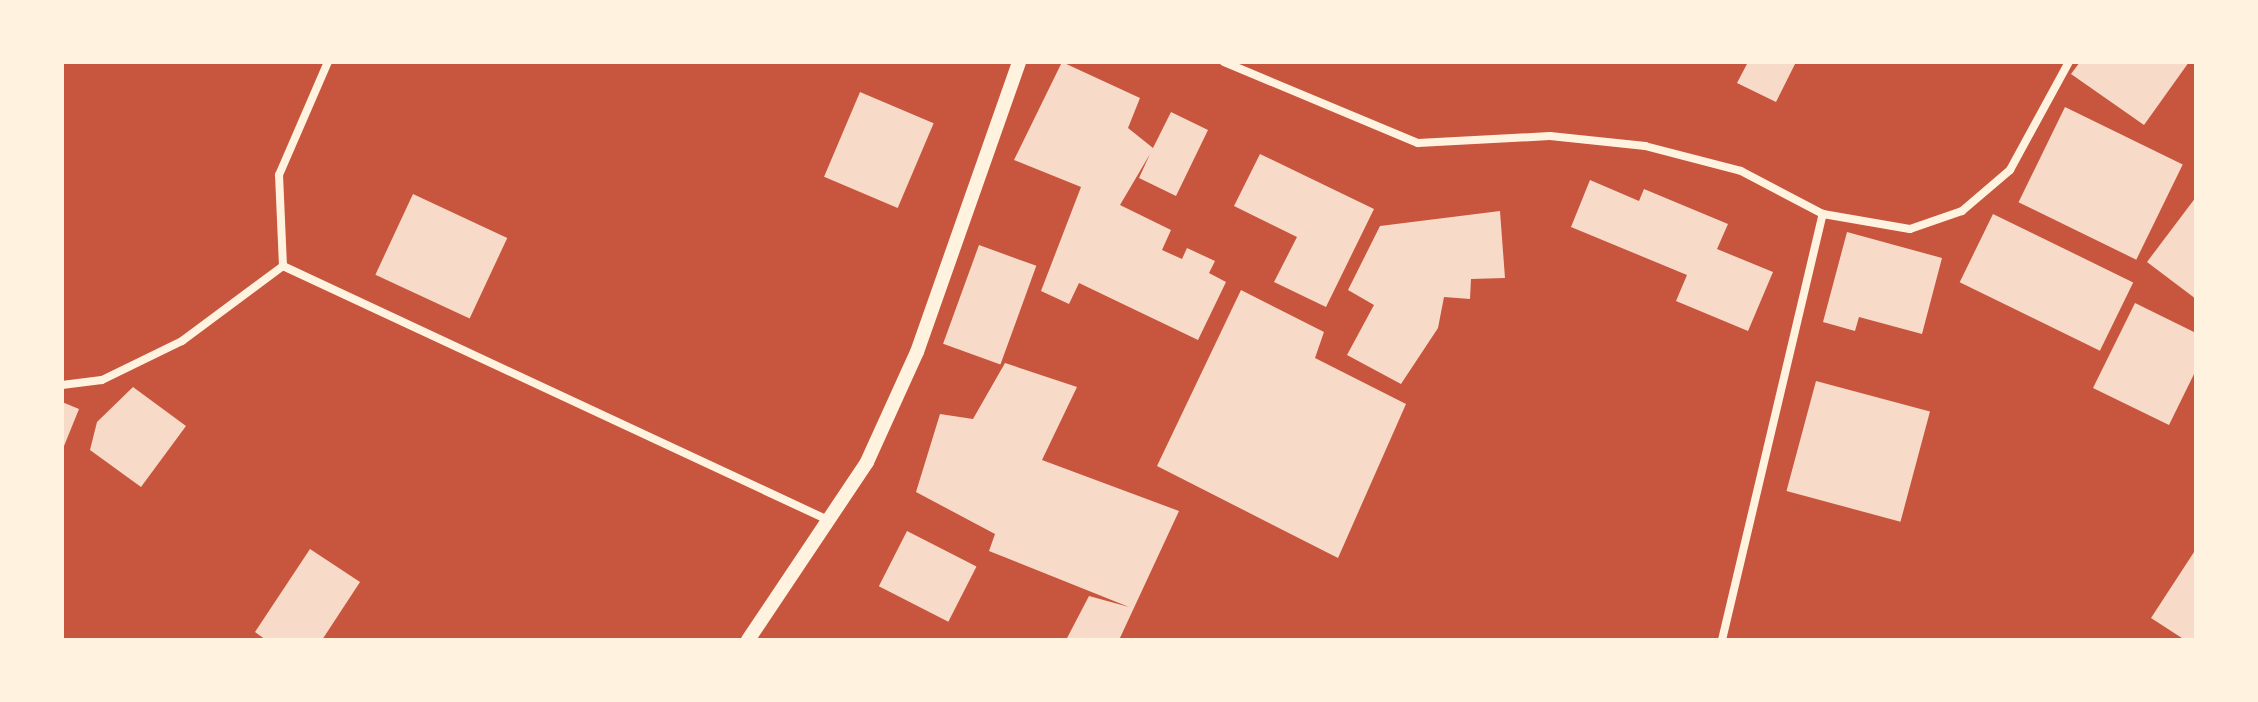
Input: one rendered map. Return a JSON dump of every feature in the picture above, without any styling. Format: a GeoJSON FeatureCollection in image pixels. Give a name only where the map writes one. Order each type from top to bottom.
{"type":"FeatureCollection","features":[{"type":"Feature","properties":{"kind":"street"},"geometry":{"type":"LineString","coordinates":[[283,266],[279,175],[328,62]]}},
{"type":"Feature","properties":{"kind":"street"},"geometry":{"type":"LineString","coordinates":[[748,640],[867,462],[917,352],[1019,62]]}},
{"type":"Feature","properties":{"kind":"street"},"geometry":{"type":"LineString","coordinates":[[1224,62],[1418,143],[1550,136],[1645,146],[1741,171],[1823,214],[1910,229],[1962,211],[2010,170],[2069,62]]}},
{"type":"Feature","properties":{"kind":"street"},"geometry":{"type":"LineString","coordinates":[[1722,640],[1823,214]]}},
{"type":"Feature","properties":{"kind":"street"},"geometry":{"type":"LineString","coordinates":[[62,385],[102,380],[182,341],[283,266]]}},
{"type":"Feature","properties":{"kind":"street"},"geometry":{"type":"LineString","coordinates":[[283,266],[830,521]]}},
{"type":"Feature","properties":{"kind":"building"},"geometry":{"type":"Polygon","coordinates":[[[1062,62],[1140,98],[1128,128],[1153,148],[1171,112],[1208,130],[1176,196],[1139,178],[1150,154],[1120,205],[1171,230],[1162,250],[1182,259],[1187,248],[1215,261],[1209,273],[1226,282],[1198,340],[1079,283],[1069,304],[1041,291],[1081,187],[1014,160],[1062,62]]]}},
{"type":"Feature","properties":{"kind":"building"},"geometry":{"type":"Polygon","coordinates":[[[1748,62],[1796,62],[1776,102],[1737,83],[1748,62]]]}},
{"type":"Feature","properties":{"kind":"building"},"geometry":{"type":"Polygon","coordinates":[[[2080,62],[2189,62],[2144,125],[2071,74],[2080,62]]]}},
{"type":"Feature","properties":{"kind":"building"},"geometry":{"type":"Polygon","coordinates":[[[860,92],[934,123],[898,208],[824,177],[860,92]]]}},
{"type":"Feature","properties":{"kind":"building"},"geometry":{"type":"Polygon","coordinates":[[[2065,107],[2183,164],[2136,260],[2019,202],[2065,107]]]}},
{"type":"Feature","properties":{"kind":"building"},"geometry":{"type":"Polygon","coordinates":[[[1260,154],[1374,209],[1326,307],[1274,282],[1297,237],[1234,206],[1260,154]]]}},
{"type":"Feature","properties":{"kind":"building"},"geometry":{"type":"Polygon","coordinates":[[[1590,180],[1639,201],[1644,189],[1728,224],[1717,249],[1773,272],[1748,331],[1676,301],[1687,275],[1571,227],[1590,180]]]}},
{"type":"Feature","properties":{"kind":"building"},"geometry":{"type":"Polygon","coordinates":[[[413,194],[507,238],[470,319],[375,275],[413,194]]]}},
{"type":"Feature","properties":{"kind":"building"},"geometry":{"type":"Polygon","coordinates":[[[2196,197],[2196,299],[2147,262],[2196,197]]]}},
{"type":"Feature","properties":{"kind":"building"},"geometry":{"type":"Polygon","coordinates":[[[1500,211],[1505,278],[1471,279],[1470,299],[1444,297],[1438,328],[1401,384],[1347,355],[1374,305],[1348,290],[1380,226],[1500,211]]]}},
{"type":"Feature","properties":{"kind":"building"},"geometry":{"type":"Polygon","coordinates":[[[1993,214],[2133,282],[2100,351],[1960,282],[1993,214]]]}},
{"type":"Feature","properties":{"kind":"building"},"geometry":{"type":"Polygon","coordinates":[[[1847,232],[1942,258],[1922,334],[1859,317],[1855,331],[1823,322],[1847,232]]]}},
{"type":"Feature","properties":{"kind":"building"},"geometry":{"type":"Polygon","coordinates":[[[979,245],[1036,266],[1000,365],[943,344],[979,245]]]}},
{"type":"Feature","properties":{"kind":"building"},"geometry":{"type":"Polygon","coordinates":[[[1241,290],[1324,332],[1315,358],[1406,404],[1338,558],[1157,466],[1241,290]]]}},
{"type":"Feature","properties":{"kind":"building"},"geometry":{"type":"Polygon","coordinates":[[[2135,303],[2196,333],[2196,370],[2169,425],[2093,388],[2135,303]]]}},
{"type":"Feature","properties":{"kind":"building"},"geometry":{"type":"Polygon","coordinates":[[[1005,363],[1077,387],[1042,460],[1179,511],[1119,640],[1066,640],[1089,596],[1129,607],[989,551],[995,534],[916,492],[940,414],[973,419],[1005,363]]]}},
{"type":"Feature","properties":{"kind":"building"},"geometry":{"type":"Polygon","coordinates":[[[1816,381],[1930,412],[1900,522],[1786,491],[1816,381]]]}},
{"type":"Feature","properties":{"kind":"building"},"geometry":{"type":"Polygon","coordinates":[[[133,387],[186,426],[141,487],[90,450],[97,422],[133,387]]]}},
{"type":"Feature","properties":{"kind":"building"},"geometry":{"type":"Polygon","coordinates":[[[62,402],[79,409],[62,451],[62,402]]]}},
{"type":"Feature","properties":{"kind":"building"},"geometry":{"type":"Polygon","coordinates":[[[907,531],[976,566],[948,622],[879,586],[907,531]]]}},
{"type":"Feature","properties":{"kind":"building"},"geometry":{"type":"Polygon","coordinates":[[[310,549],[360,582],[322,640],[266,640],[255,632],[310,549]]]}},
{"type":"Feature","properties":{"kind":"building"},"geometry":{"type":"Polygon","coordinates":[[[2196,549],[2196,640],[2185,640],[2151,618],[2196,549]]]}}]}
